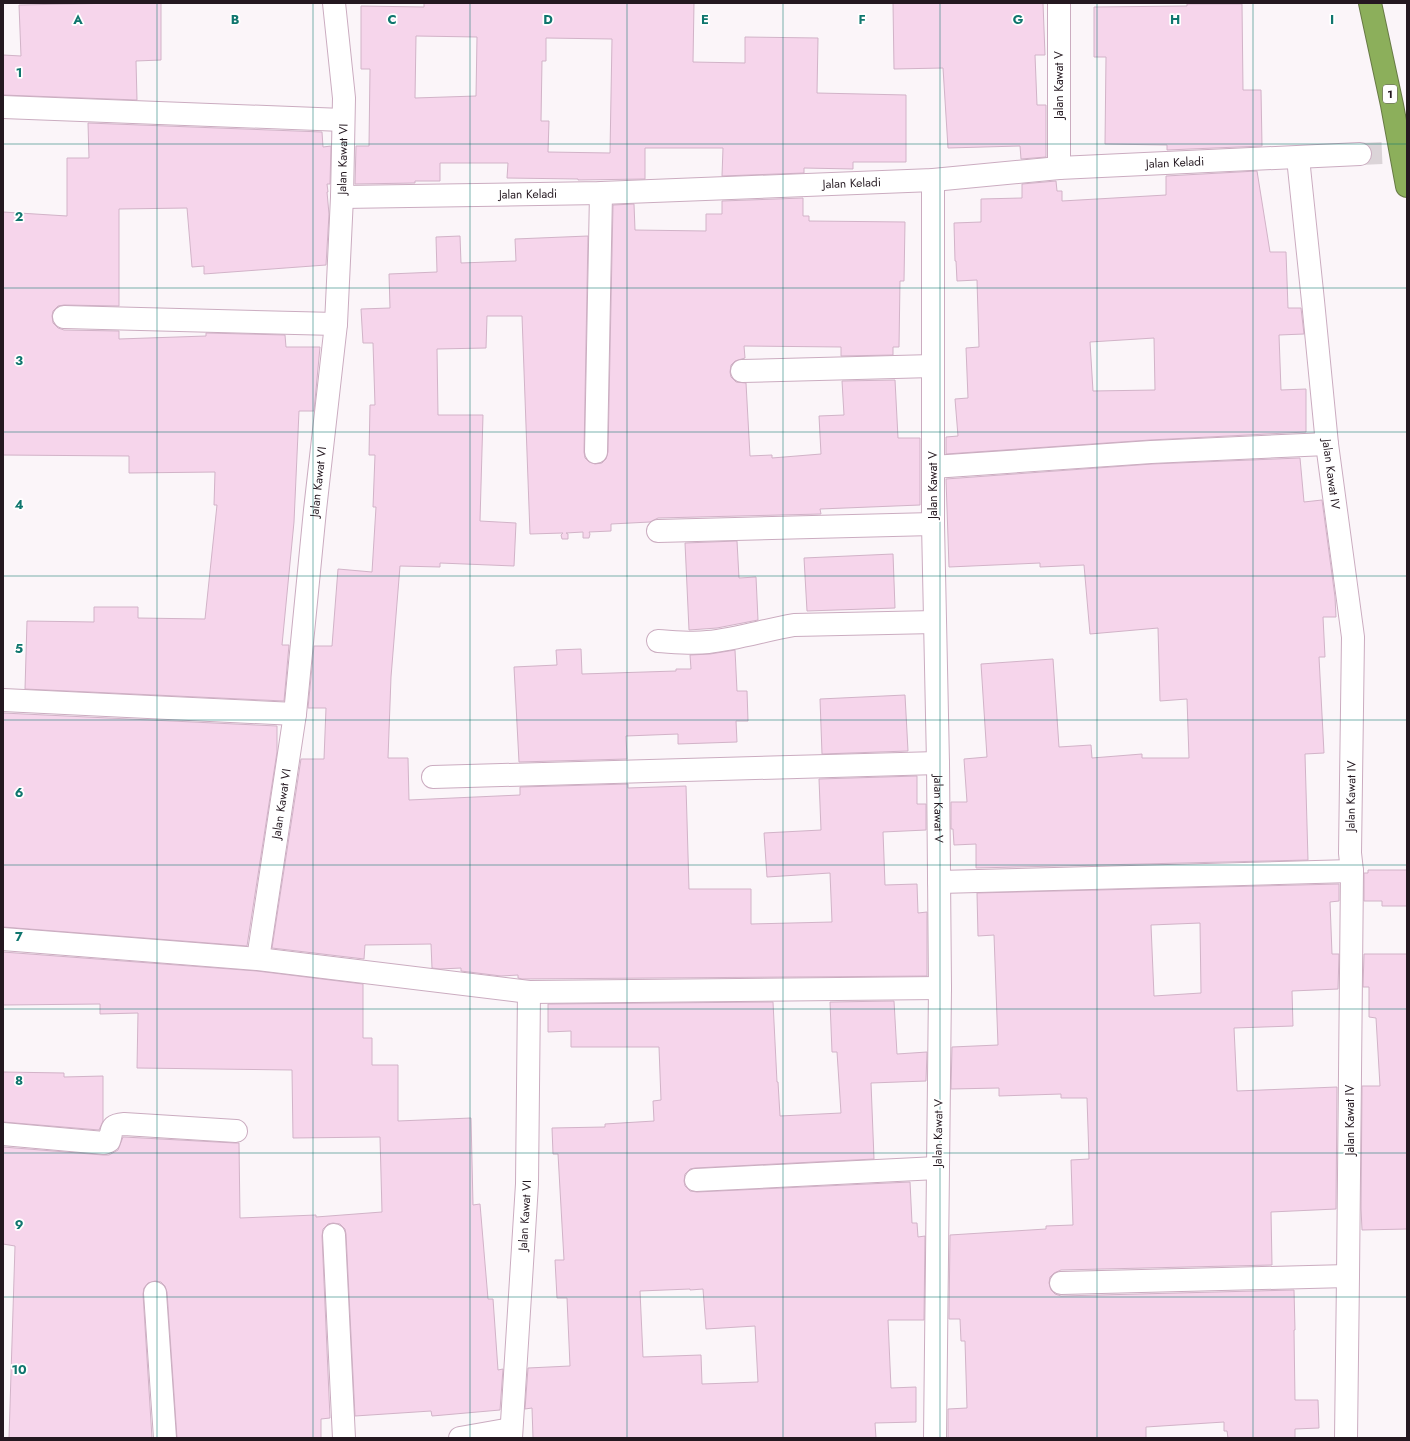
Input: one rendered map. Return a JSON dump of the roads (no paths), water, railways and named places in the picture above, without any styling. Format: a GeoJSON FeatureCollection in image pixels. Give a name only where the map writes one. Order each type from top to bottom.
{"type":"FeatureCollection","features":[{"type":"Feature","properties":{"kind":"highway","name":"1"},"geometry":{"type":"LineString","coordinates":[[1370,3],[1392,105],[1407,186]]}},
{"type":"Feature","properties":{"kind":"street","name":"Jalan Kawat VI"},"geometry":{"type":"LineString","coordinates":[[258,959],[295,714],[314,510],[336,324],[342,197],[344,98],[334,3]]}},
{"type":"Feature","properties":{"kind":"street","name":"Jalan Kawat V"},"geometry":{"type":"LineString","coordinates":[[1059,3],[1059,168]]}},
{"type":"Feature","properties":{"kind":"street"},"geometry":{"type":"LineString","coordinates":[[3,107],[343,120]]}},
{"type":"Feature","properties":{"kind":"street","name":"Jalan Keladi"},"geometry":{"type":"LineString","coordinates":[[342,197],[602,193],[933,180],[1059,168],[1360,154]]}},
{"type":"Feature","properties":{"kind":"street","name":"Jalan Kawat IV"},"geometry":{"type":"LineString","coordinates":[[1298,158],[1314,301],[1327,444],[1353,637],[1346,1438]]}},
{"type":"Feature","properties":{"kind":"street","name":"Jalan Kawat V"},"geometry":{"type":"LineString","coordinates":[[933,180],[933,524],[938,763],[940,988],[935,1438]]}},
{"type":"Feature","properties":{"kind":"street"},"geometry":{"type":"LineString","coordinates":[[596,452],[602,193]]}},
{"type":"Feature","properties":{"kind":"street"},"geometry":{"type":"LineString","coordinates":[[64,318],[336,324]]}},
{"type":"Feature","properties":{"kind":"street"},"geometry":{"type":"LineString","coordinates":[[742,370],[933,366]]}},
{"type":"Feature","properties":{"kind":"street"},"geometry":{"type":"LineString","coordinates":[[933,467],[1151,452],[1327,444]]}},
{"type":"Feature","properties":{"kind":"street"},"geometry":{"type":"LineString","coordinates":[[658,531],[933,524]]}},
{"type":"Feature","properties":{"kind":"street"},"geometry":{"type":"LineString","coordinates":[[658,641],[707,642],[794,625],[935,622]]}},
{"type":"Feature","properties":{"kind":"street"},"geometry":{"type":"LineString","coordinates":[[3,700],[295,714]]}},
{"type":"Feature","properties":{"kind":"street"},"geometry":{"type":"LineString","coordinates":[[433,777],[938,763]]}},
{"type":"Feature","properties":{"kind":"street"},"geometry":{"type":"LineString","coordinates":[[939,882],[1352,870]]}},
{"type":"Feature","properties":{"kind":"street"},"geometry":{"type":"LineString","coordinates":[[3,939],[258,959],[529,992],[940,988]]}},
{"type":"Feature","properties":{"kind":"street","name":"Jalan Kawat VI"},"geometry":{"type":"LineString","coordinates":[[511,1434],[527,1184],[529,992]]}},
{"type":"Feature","properties":{"kind":"street"},"geometry":{"type":"LineString","coordinates":[[3,1134],[104,1143],[109,1141],[112,1128],[116,1124],[236,1131]]}},
{"type":"Feature","properties":{"kind":"street"},"geometry":{"type":"LineString","coordinates":[[696,1180],[937,1168]]}},
{"type":"Feature","properties":{"kind":"street"},"geometry":{"type":"LineString","coordinates":[[334,1235],[344,1438]]}},
{"type":"Feature","properties":{"kind":"street"},"geometry":{"type":"LineString","coordinates":[[1061,1282],[1348,1276]]}},
{"type":"Feature","properties":{"kind":"street"},"geometry":{"type":"LineString","coordinates":[[155,1293],[165,1438]]}},
{"type":"Feature","properties":{"kind":"street"},"geometry":{"type":"LineString","coordinates":[[460,1438],[511,1434]]}},
{"type":"Feature","properties":{"kind":"tunnel"},"geometry":{"type":"LineString","coordinates":[[1360,154],[1407,152]]}}]}
